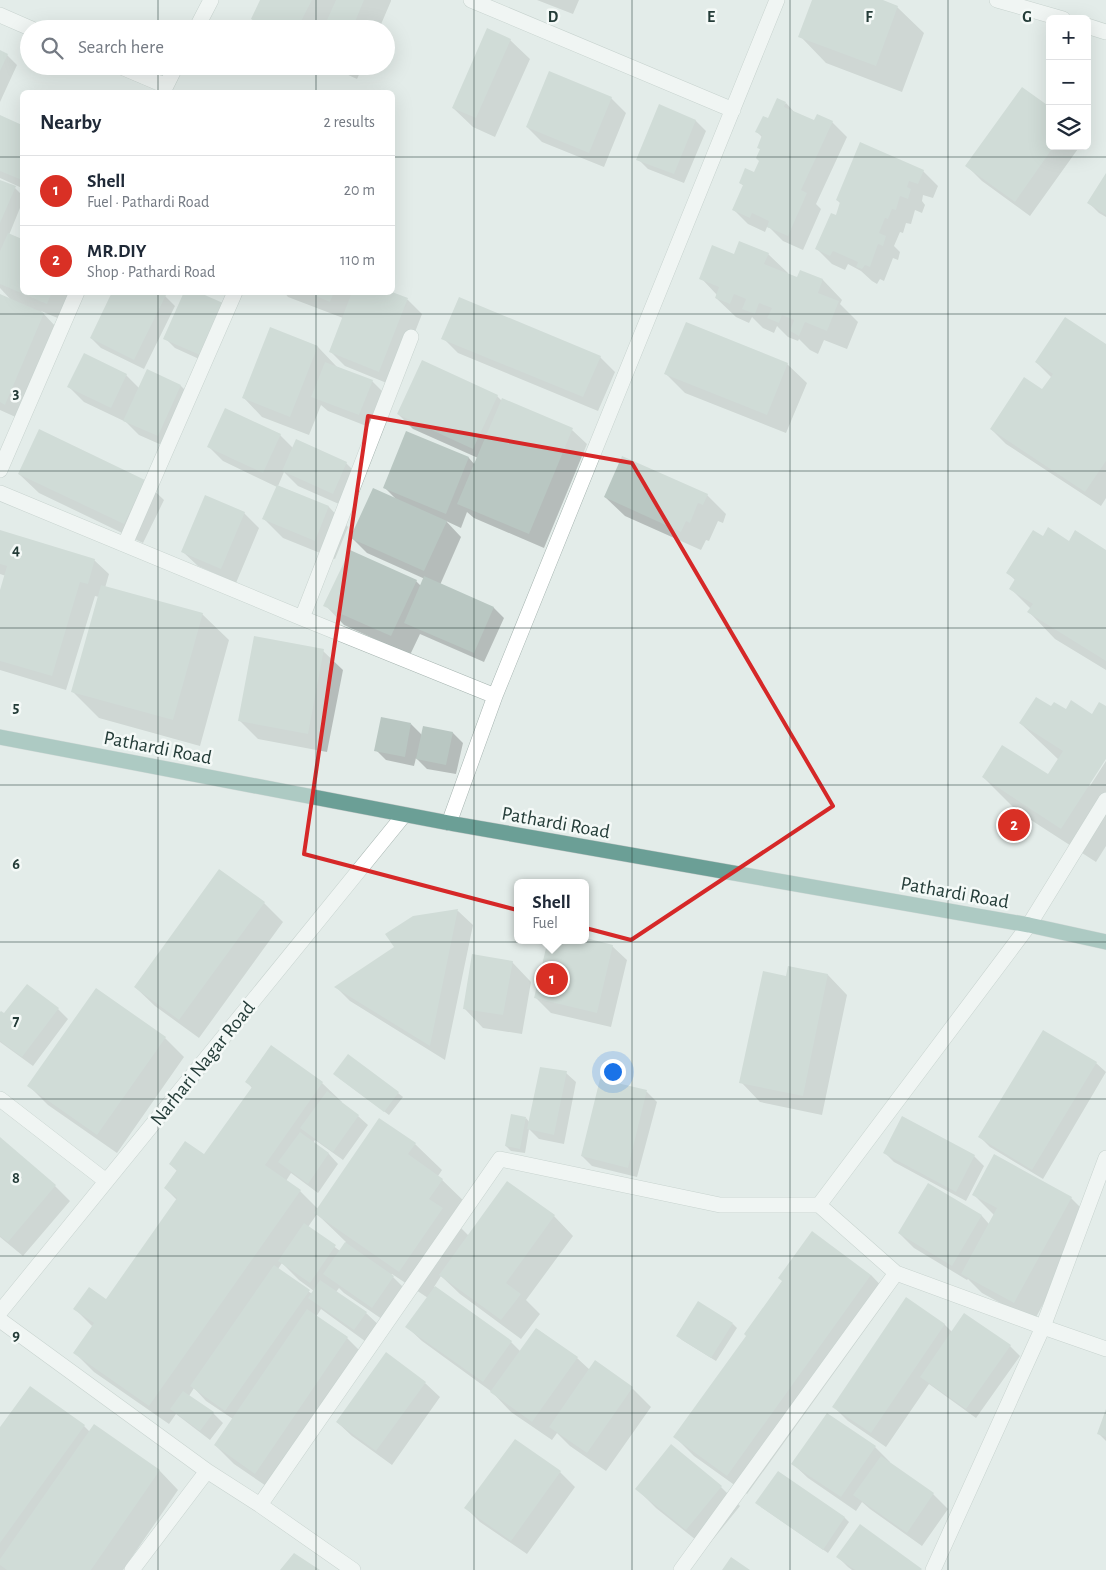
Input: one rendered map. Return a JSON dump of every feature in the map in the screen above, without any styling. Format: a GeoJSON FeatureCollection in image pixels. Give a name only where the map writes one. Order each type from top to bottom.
{"type":"FeatureCollection","features":[{"type":"Feature","properties":{"kind":"main road","name":"Pathardi Road"},"geometry":{"type":"LineString","coordinates":[[0,737],[404,815],[1029,925],[1106,942]]}},
{"type":"Feature","properties":{"kind":"street"},"geometry":{"type":"LineString","coordinates":[[200,20],[210,0]]}},
{"type":"Feature","properties":{"kind":"street"},"geometry":{"type":"LineString","coordinates":[[471,0],[733,110]]}},
{"type":"Feature","properties":{"kind":"street"},"geometry":{"type":"LineString","coordinates":[[450,823],[495,696],[777,0]]}},
{"type":"Feature","properties":{"kind":"street"},"geometry":{"type":"LineString","coordinates":[[997,0],[1049,15]]}},
{"type":"Feature","properties":{"kind":"street"},"geometry":{"type":"LineString","coordinates":[[0,15],[20,24]]}},
{"type":"Feature","properties":{"kind":"street"},"geometry":{"type":"LineString","coordinates":[[1091,27],[1106,32]]}},
{"type":"Feature","properties":{"kind":"street"},"geometry":{"type":"LineString","coordinates":[[137,75],[164,89],[171,75]]}},
{"type":"Feature","properties":{"kind":"street"},"geometry":{"type":"LineString","coordinates":[[0,470],[76,295]]}},
{"type":"Feature","properties":{"kind":"street"},"geometry":{"type":"LineString","coordinates":[[125,544],[233,295]]}},
{"type":"Feature","properties":{"kind":"street"},"geometry":{"type":"LineString","coordinates":[[302,618],[412,337]]}},
{"type":"Feature","properties":{"kind":"street"},"geometry":{"type":"LineString","coordinates":[[0,493],[495,696]]}},
{"type":"Feature","properties":{"kind":"street"},"geometry":{"type":"LineString","coordinates":[[819,1205],[1029,925],[1106,800]]}},
{"type":"Feature","properties":{"kind":"street","name":"Narhari Nagar Road"},"geometry":{"type":"LineString","coordinates":[[0,1312],[404,815]]}},
{"type":"Feature","properties":{"kind":"street"},"geometry":{"type":"LineString","coordinates":[[0,1099],[106,1181]]}},
{"type":"Feature","properties":{"kind":"street"},"geometry":{"type":"LineString","coordinates":[[933,1570],[1043,1327],[1106,1158]]}},
{"type":"Feature","properties":{"kind":"street"},"geometry":{"type":"LineString","coordinates":[[260,1505],[500,1160],[720,1205],[819,1205],[896,1273],[1106,1349]]}},
{"type":"Feature","properties":{"kind":"street"},"geometry":{"type":"LineString","coordinates":[[681,1570],[896,1273]]}},
{"type":"Feature","properties":{"kind":"street"},"geometry":{"type":"LineString","coordinates":[[0,1320],[207,1471],[260,1505],[353,1570]]}},
{"type":"Feature","properties":{"kind":"street"},"geometry":{"type":"LineString","coordinates":[[132,1570],[207,1471]]}},
{"type":"Feature","properties":{"kind":"highlighted area"},"geometry":{"type":"Polygon","coordinates":[[[368,416],[632,463],[833,806],[631,940],[304,854],[368,416]]]}},
{"type":"Feature","properties":{"kind":"building"},"geometry":{"type":"Polygon","coordinates":[[[260,0],[312,0],[302,20],[251,19],[260,0]]]}},
{"type":"Feature","properties":{"kind":"building"},"geometry":{"type":"Polygon","coordinates":[[[336,0],[364,0],[356,20],[327,20],[336,0]]]}},
{"type":"Feature","properties":{"kind":"building"},"geometry":{"type":"Polygon","coordinates":[[[812,0],[883,0],[898,6],[876,66],[798,37],[812,0]]]}},
{"type":"Feature","properties":{"kind":"building"},"geometry":{"type":"Polygon","coordinates":[[[487,28],[511,39],[476,118],[452,108],[487,28]]]}},
{"type":"Feature","properties":{"kind":"building"},"geometry":{"type":"Polygon","coordinates":[[[0,50],[8,54],[0,71],[0,50]]]}},
{"type":"Feature","properties":{"kind":"building"},"geometry":{"type":"Polygon","coordinates":[[[549,71],[612,97],[589,153],[526,127],[549,71]]]}},
{"type":"Feature","properties":{"kind":"building"},"geometry":{"type":"Polygon","coordinates":[[[1022,87],[1046,104],[1046,150],[1051,150],[1015,202],[965,166],[1022,87]]]}},
{"type":"Feature","properties":{"kind":"building"},"geometry":{"type":"Polygon","coordinates":[[[777,98],[786,102],[784,107],[814,120],[817,114],[833,121],[801,190],[807,193],[788,236],[767,227],[769,221],[752,213],[750,218],[732,210],[743,185],[739,183],[745,168],[754,172],[759,161],[756,158],[760,149],[757,148],[762,135],[755,132],[763,116],[768,118],[777,98]]]}},
{"type":"Feature","properties":{"kind":"building"},"geometry":{"type":"Polygon","coordinates":[[[659,104],[696,120],[674,174],[636,160],[659,104]]]}},
{"type":"Feature","properties":{"kind":"building"},"geometry":{"type":"Polygon","coordinates":[[[0,115],[20,124],[20,179],[0,171],[0,115]]]}},
{"type":"Feature","properties":{"kind":"building"},"geometry":{"type":"Polygon","coordinates":[[[860,142],[924,170],[918,184],[909,181],[907,187],[911,189],[908,199],[900,196],[896,210],[892,209],[888,219],[885,218],[879,233],[886,236],[883,246],[878,244],[870,267],[865,265],[862,269],[856,267],[858,262],[833,251],[830,256],[815,249],[831,213],[836,215],[840,202],[836,200],[860,142]]]}},
{"type":"Feature","properties":{"kind":"building"},"geometry":{"type":"Polygon","coordinates":[[[1106,173],[1106,215],[1087,203],[1106,173]]]}},
{"type":"Feature","properties":{"kind":"building"},"geometry":{"type":"Polygon","coordinates":[[[0,180],[16,186],[0,223],[0,180]]]}},
{"type":"Feature","properties":{"kind":"building"},"geometry":{"type":"Polygon","coordinates":[[[8,233],[20,238],[20,293],[0,284],[0,251],[8,233]]]}},
{"type":"Feature","properties":{"kind":"building"},"geometry":{"type":"Polygon","coordinates":[[[739,241],[769,253],[764,264],[797,277],[800,270],[823,279],[818,293],[839,301],[827,331],[805,322],[799,336],[790,331],[794,320],[782,315],[779,323],[767,318],[772,308],[759,303],[755,314],[742,309],[746,299],[734,294],[730,304],[715,298],[719,287],[699,279],[712,245],[734,254],[739,241]]]}},
{"type":"Feature","properties":{"kind":"building"},"geometry":{"type":"Polygon","coordinates":[[[395,293],[408,298],[379,372],[329,352],[351,295],[395,295],[395,293]]]}},
{"type":"Feature","properties":{"kind":"building"},"geometry":{"type":"Polygon","coordinates":[[[0,294],[44,313],[5,405],[0,402],[0,294]]]}},
{"type":"Feature","properties":{"kind":"building"},"geometry":{"type":"Polygon","coordinates":[[[26,295],[51,295],[47,304],[26,295]]]}},
{"type":"Feature","properties":{"kind":"building"},"geometry":{"type":"Polygon","coordinates":[[[111,295],[166,295],[134,360],[90,338],[111,295]]]}},
{"type":"Feature","properties":{"kind":"building"},"geometry":{"type":"Polygon","coordinates":[[[183,295],[205,295],[223,303],[200,355],[163,339],[183,295]]]}},
{"type":"Feature","properties":{"kind":"building"},"geometry":{"type":"Polygon","coordinates":[[[313,295],[333,295],[330,302],[313,295]]]}},
{"type":"Feature","properties":{"kind":"building"},"geometry":{"type":"Polygon","coordinates":[[[459,297],[601,356],[583,397],[441,339],[459,297]]]}},
{"type":"Feature","properties":{"kind":"building"},"geometry":{"type":"Polygon","coordinates":[[[1065,317],[1106,344],[1106,461],[1085,492],[990,429],[1024,377],[1042,389],[1053,374],[1035,362],[1065,317]]]}},
{"type":"Feature","properties":{"kind":"building"},"geometry":{"type":"Polygon","coordinates":[[[686,322],[788,363],[767,415],[664,374],[686,322]]]}},
{"type":"Feature","properties":{"kind":"building"},"geometry":{"type":"Polygon","coordinates":[[[270,327],[318,346],[290,417],[242,398],[270,327]]]}},
{"type":"Feature","properties":{"kind":"building"},"geometry":{"type":"Polygon","coordinates":[[[84,353],[127,374],[111,408],[67,387],[84,353]]]}},
{"type":"Feature","properties":{"kind":"building"},"geometry":{"type":"Polygon","coordinates":[[[422,360],[498,395],[473,449],[397,414],[422,360]]]}},
{"type":"Feature","properties":{"kind":"building"},"geometry":{"type":"Polygon","coordinates":[[[325,362],[373,380],[359,415],[311,397],[325,362]]]}},
{"type":"Feature","properties":{"kind":"building"},"geometry":{"type":"Polygon","coordinates":[[[147,369],[181,385],[158,436],[123,421],[147,369]]]}},
{"type":"Feature","properties":{"kind":"building"},"geometry":{"type":"Polygon","coordinates":[[[502,398],[573,428],[529,534],[457,504],[502,398]]]}},
{"type":"Feature","properties":{"kind":"building"},"geometry":{"type":"Polygon","coordinates":[[[225,408],[281,434],[263,473],[207,447],[225,408]]]}},
{"type":"Feature","properties":{"kind":"building"},"geometry":{"type":"Polygon","coordinates":[[[39,429],[145,480],[124,524],[18,474],[39,429]]]}},
{"type":"Feature","properties":{"kind":"building"},"geometry":{"type":"Polygon","coordinates":[[[406,431],[469,457],[446,514],[383,488],[406,431]]]}},
{"type":"Feature","properties":{"kind":"building"},"geometry":{"type":"Polygon","coordinates":[[[296,439],[347,462],[333,494],[282,471],[296,439]]]}},
{"type":"Feature","properties":{"kind":"building"},"geometry":{"type":"Polygon","coordinates":[[[622,456],[708,494],[703,505],[698,503],[690,523],[686,521],[681,532],[604,497],[622,456]]]}},
{"type":"Feature","properties":{"kind":"building"},"geometry":{"type":"Polygon","coordinates":[[[277,485],[329,506],[315,541],[262,519],[277,485]]]}},
{"type":"Feature","properties":{"kind":"building"},"geometry":{"type":"Polygon","coordinates":[[[373,488],[447,521],[424,571],[350,538],[373,488]]]}},
{"type":"Feature","properties":{"kind":"building"},"geometry":{"type":"Polygon","coordinates":[[[205,495],[245,512],[221,569],[181,552],[205,495]]]}},
{"type":"Feature","properties":{"kind":"building"},"geometry":{"type":"Polygon","coordinates":[[[1048,527],[1069,541],[1075,530],[1106,550],[1106,661],[1027,612],[1033,604],[1009,589],[1015,579],[1006,573],[1033,530],[1043,536],[1048,527]]]}},
{"type":"Feature","properties":{"kind":"building"},"geometry":{"type":"Polygon","coordinates":[[[0,530],[95,559],[88,584],[80,582],[52,676],[0,661],[0,590],[7,566],[0,564],[0,530]]]}},
{"type":"Feature","properties":{"kind":"building"},"geometry":{"type":"Polygon","coordinates":[[[350,550],[417,580],[391,636],[323,606],[350,550]]]}},
{"type":"Feature","properties":{"kind":"building"},"geometry":{"type":"Polygon","coordinates":[[[424,576],[494,607],[474,653],[404,623],[424,576]]]}},
{"type":"Feature","properties":{"kind":"building"},"geometry":{"type":"Polygon","coordinates":[[[101,585],[203,613],[173,720],[71,692],[101,585]]]}},
{"type":"Feature","properties":{"kind":"building"},"geometry":{"type":"Polygon","coordinates":[[[254,636],[324,649],[308,734],[238,721],[254,636]]]}},
{"type":"Feature","properties":{"kind":"building"},"geometry":{"type":"Polygon","coordinates":[[[1036,697],[1051,706],[1054,702],[1066,709],[1071,700],[1092,714],[1099,702],[1106,706],[1106,759],[1061,829],[982,777],[1002,745],[1048,774],[1063,751],[1019,723],[1036,697]]]}},
{"type":"Feature","properties":{"kind":"building"},"geometry":{"type":"Polygon","coordinates":[[[381,717],[411,723],[405,757],[374,751],[381,717]]]}},
{"type":"Feature","properties":{"kind":"building"},"geometry":{"type":"Polygon","coordinates":[[[423,726],[453,732],[446,765],[416,759],[423,726]]]}},
{"type":"Feature","properties":{"kind":"building"},"geometry":{"type":"Polygon","coordinates":[[[219,869],[265,902],[179,1020],[134,987],[219,869]]]}},
{"type":"Feature","properties":{"kind":"building"},"geometry":{"type":"Polygon","coordinates":[[[458,909],[430,1046],[334,987],[394,947],[385,934],[413,916],[458,909]]]}},
{"type":"Feature","properties":{"kind":"building"},"geometry":{"type":"Polygon","coordinates":[[[589,939],[613,945],[597,1013],[534,998],[547,944],[589,944],[589,939]]]}},
{"type":"Feature","properties":{"kind":"building"},"geometry":{"type":"Polygon","coordinates":[[[472,954],[513,961],[503,1015],[463,1009],[472,954]]]}},
{"type":"Feature","properties":{"kind":"building"},"geometry":{"type":"Polygon","coordinates":[[[788,966],[828,974],[803,1096],[739,1083],[763,971],[786,976],[788,966]]]}},
{"type":"Feature","properties":{"kind":"building"},"geometry":{"type":"Polygon","coordinates":[[[27,984],[59,1008],[22,1057],[0,1041],[0,1012],[4,1013],[27,984]]]}},
{"type":"Feature","properties":{"kind":"building"},"geometry":{"type":"Polygon","coordinates":[[[96,988],[166,1037],[97,1135],[27,1086],[96,988]]]}},
{"type":"Feature","properties":{"kind":"building"},"geometry":{"type":"Polygon","coordinates":[[[1043,1030],[1097,1062],[1032,1170],[978,1137],[1043,1030]]]}},
{"type":"Feature","properties":{"kind":"building"},"geometry":{"type":"Polygon","coordinates":[[[271,1045],[323,1082],[265,1165],[301,1190],[149,1406],[73,1353],[94,1323],[73,1309],[89,1287],[106,1299],[177,1198],[164,1188],[177,1170],[169,1164],[185,1141],[204,1154],[252,1087],[245,1082],[271,1045]]]}},
{"type":"Feature","properties":{"kind":"building"},"geometry":{"type":"Polygon","coordinates":[[[348,1054],[399,1092],[384,1112],[333,1074],[348,1054]]]}},
{"type":"Feature","properties":{"kind":"building"},"geometry":{"type":"Polygon","coordinates":[[[540,1067],[567,1071],[554,1135],[527,1129],[540,1067]]]}},
{"type":"Feature","properties":{"kind":"building"},"geometry":{"type":"Polygon","coordinates":[[[600,1079],[647,1090],[628,1168],[581,1156],[600,1079]]]}},
{"type":"Feature","properties":{"kind":"building"},"geometry":{"type":"Polygon","coordinates":[[[327,1091],[359,1115],[333,1152],[300,1128],[327,1091]]]}},
{"type":"Feature","properties":{"kind":"building"},"geometry":{"type":"Polygon","coordinates":[[[511,1114],[526,1117],[520,1149],[505,1146],[511,1114]]]}},
{"type":"Feature","properties":{"kind":"building"},"geometry":{"type":"Polygon","coordinates":[[[902,1116],[975,1155],[956,1192],[883,1153],[902,1116]]]}},
{"type":"Feature","properties":{"kind":"building"},"geometry":{"type":"Polygon","coordinates":[[[379,1118],[416,1143],[408,1154],[443,1179],[429,1199],[443,1208],[399,1272],[314,1213],[379,1118]]]}},
{"type":"Feature","properties":{"kind":"building"},"geometry":{"type":"Polygon","coordinates":[[[300,1132],[329,1153],[308,1184],[278,1162],[300,1132]]]}},
{"type":"Feature","properties":{"kind":"building"},"geometry":{"type":"Polygon","coordinates":[[[0,1137],[56,1185],[8,1242],[0,1236],[0,1137]]]}},
{"type":"Feature","properties":{"kind":"building"},"geometry":{"type":"Polygon","coordinates":[[[994,1154],[1072,1197],[1014,1303],[961,1274],[997,1208],[972,1195],[994,1154]]]}},
{"type":"Feature","properties":{"kind":"building"},"geometry":{"type":"Polygon","coordinates":[[[507,1181],[555,1215],[506,1283],[521,1294],[501,1320],[439,1275],[507,1181]]]}},
{"type":"Feature","properties":{"kind":"building"},"geometry":{"type":"Polygon","coordinates":[[[928,1183],[982,1215],[952,1266],[898,1233],[928,1183]]]}},
{"type":"Feature","properties":{"kind":"building"},"geometry":{"type":"Polygon","coordinates":[[[304,1223],[336,1245],[310,1283],[278,1261],[304,1223]]]}},
{"type":"Feature","properties":{"kind":"building"},"geometry":{"type":"Polygon","coordinates":[[[812,1231],[871,1275],[727,1476],[673,1437],[746,1336],[744,1334],[782,1281],[778,1278],[812,1231]]]}},
{"type":"Feature","properties":{"kind":"building"},"geometry":{"type":"Polygon","coordinates":[[[345,1242],[394,1276],[372,1308],[323,1274],[345,1242]]]}},
{"type":"Feature","properties":{"kind":"building"},"geometry":{"type":"Polygon","coordinates":[[[274,1265],[310,1290],[225,1411],[190,1386],[274,1265]]]}},
{"type":"Feature","properties":{"kind":"building"},"geometry":{"type":"Polygon","coordinates":[[[320,1280],[367,1312],[354,1330],[308,1298],[320,1280]]]}},
{"type":"Feature","properties":{"kind":"building"},"geometry":{"type":"Polygon","coordinates":[[[435,1286],[512,1341],[483,1382],[405,1327],[435,1286]]]}},
{"type":"Feature","properties":{"kind":"building"},"geometry":{"type":"Polygon","coordinates":[[[906,1297],[945,1324],[871,1433],[832,1407],[906,1297]]]}},
{"type":"Feature","properties":{"kind":"building"},"geometry":{"type":"Polygon","coordinates":[[[698,1301],[733,1323],[711,1358],[676,1336],[698,1301]]]}},
{"type":"Feature","properties":{"kind":"building"},"geometry":{"type":"Polygon","coordinates":[[[307,1309],[348,1337],[255,1474],[214,1445],[307,1309]]]}},
{"type":"Feature","properties":{"kind":"building"},"geometry":{"type":"Polygon","coordinates":[[[964,1313],[1011,1345],[966,1409],[920,1377],[964,1313]]]}},
{"type":"Feature","properties":{"kind":"building"},"geometry":{"type":"Polygon","coordinates":[[[536,1328],[578,1357],[532,1422],[490,1392],[536,1328]]]}},
{"type":"Feature","properties":{"kind":"building"},"geometry":{"type":"Polygon","coordinates":[[[386,1352],[426,1382],[376,1451],[336,1422],[386,1352]]]}},
{"type":"Feature","properties":{"kind":"building"},"geometry":{"type":"Polygon","coordinates":[[[595,1360],[633,1387],[587,1453],[549,1427],[595,1360]]]}},
{"type":"Feature","properties":{"kind":"building"},"geometry":{"type":"Polygon","coordinates":[[[30,1386],[85,1425],[0,1543],[0,1427],[30,1386]]]}},
{"type":"Feature","properties":{"kind":"building"},"geometry":{"type":"Polygon","coordinates":[[[183,1391],[214,1412],[200,1431],[170,1409],[183,1391]]]}},
{"type":"Feature","properties":{"kind":"building"},"geometry":{"type":"Polygon","coordinates":[[[1106,1409],[1106,1437],[1097,1434],[1106,1409]]]}},
{"type":"Feature","properties":{"kind":"building"},"geometry":{"type":"Polygon","coordinates":[[[827,1413],[876,1446],[841,1497],[791,1464],[827,1413]]]}},
{"type":"Feature","properties":{"kind":"building"},"geometry":{"type":"Polygon","coordinates":[[[94,1424],[160,1470],[91,1570],[7,1570],[0,1565],[0,1559],[94,1424]]]}},
{"type":"Feature","properties":{"kind":"building"},"geometry":{"type":"Polygon","coordinates":[[[515,1439],[561,1471],[511,1541],[464,1508],[515,1439]]]}},
{"type":"Feature","properties":{"kind":"building"},"geometry":{"type":"Polygon","coordinates":[[[671,1444],[722,1486],[686,1530],[635,1489],[671,1444]]]}},
{"type":"Feature","properties":{"kind":"building"},"geometry":{"type":"Polygon","coordinates":[[[881,1456],[934,1493],[907,1533],[853,1495],[881,1456]]]}},
{"type":"Feature","properties":{"kind":"building"},"geometry":{"type":"Polygon","coordinates":[[[778,1471],[845,1517],[823,1550],[755,1503],[778,1471]]]}},
{"type":"Feature","properties":{"kind":"building"},"geometry":{"type":"Polygon","coordinates":[[[860,1524],[922,1569],[855,1570],[836,1557],[860,1524]]]}},
{"type":"Feature","properties":{"kind":"building"},"geometry":{"type":"Polygon","coordinates":[[[294,1553],[320,1570],[280,1570],[294,1553]]]}},
{"type":"Feature","properties":{"kind":"building"},"geometry":{"type":"Polygon","coordinates":[[[731,1557],[750,1570],[722,1570],[731,1557]]]}},
{"type":"Feature","properties":{"kind":"place","name":"MR.DIY"},"geometry":{"type":"Point","coordinates":[1014,825]}},
{"type":"Feature","properties":{"kind":"place","name":"Shell"},"geometry":{"type":"Point","coordinates":[552,979]}}]}
